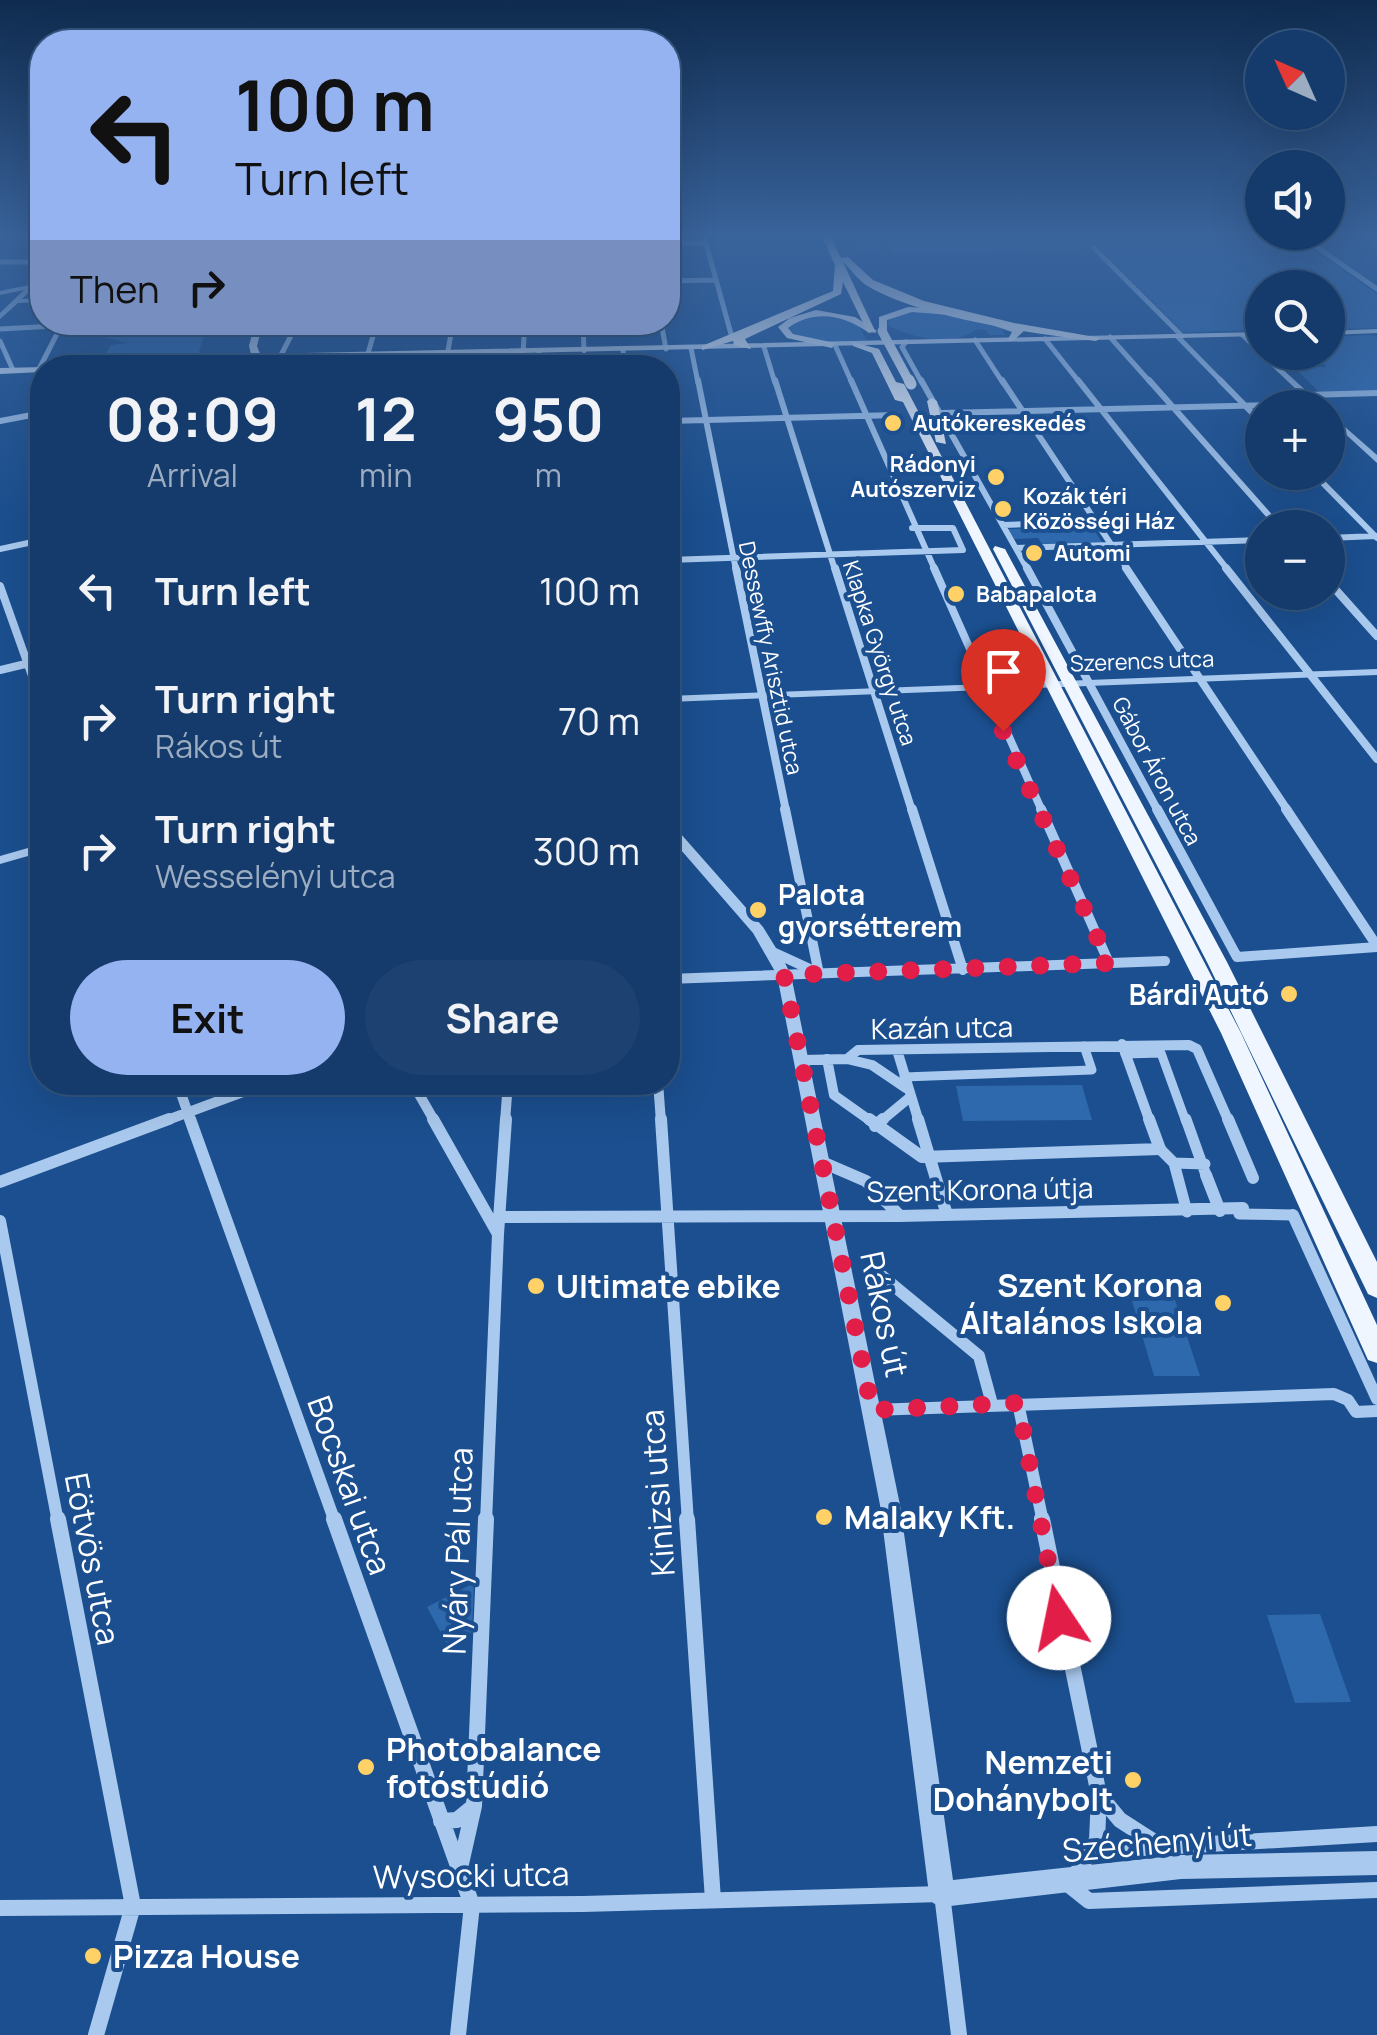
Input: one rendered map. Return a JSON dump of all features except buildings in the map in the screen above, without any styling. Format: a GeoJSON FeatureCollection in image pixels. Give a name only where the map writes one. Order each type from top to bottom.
{"type":"FeatureCollection","features":[{"type":"Feature","properties":{"kind":"highway"},"geometry":{"type":"LineString","coordinates":[[706,348],[750,331]]}},
{"type":"Feature","properties":{"kind":"highway"},"geometry":{"type":"LineString","coordinates":[[746,347],[737,341],[752,331]]}},
{"type":"Feature","properties":{"kind":"highway"},"geometry":{"type":"LineString","coordinates":[[1029,331],[1030,339]]}},
{"type":"Feature","properties":{"kind":"highway"},"geometry":{"type":"LineString","coordinates":[[1055,331],[1096,338]]}},
{"type":"Feature","properties":{"kind":"main road"},"geometry":{"type":"LineString","coordinates":[[786,331],[790,336],[833,344]]}},
{"type":"Feature","properties":{"kind":"main road"},"geometry":{"type":"LineString","coordinates":[[878,331],[1217,962],[1377,1287]]}},
{"type":"Feature","properties":{"kind":"main road"},"geometry":{"type":"LineString","coordinates":[[1010,340],[1019,331]]}},
{"type":"Feature","properties":{"kind":"main road"},"geometry":{"type":"LineString","coordinates":[[1345,333],[1377,332]]}},
{"type":"Feature","properties":{"kind":"main road"},"geometry":{"type":"LineString","coordinates":[[434,355],[1245,335]]}},
{"type":"Feature","properties":{"kind":"main road"},"geometry":{"type":"LineString","coordinates":[[856,344],[876,351],[908,415],[936,442]]}},
{"type":"Feature","properties":{"kind":"main road"},"geometry":{"type":"LineString","coordinates":[[0,372],[30,371]]}},
{"type":"Feature","properties":{"kind":"main road"},"geometry":{"type":"LineString","coordinates":[[0,372],[30,372]]}},
{"type":"Feature","properties":{"kind":"main road"},"geometry":{"type":"LineString","coordinates":[[932,401],[936,442],[1052,684],[1231,1034],[1377,1352]]}},
{"type":"Feature","properties":{"kind":"street"},"geometry":{"type":"LineString","coordinates":[[1174,331],[1245,405]]}},
{"type":"Feature","properties":{"kind":"street"},"geometry":{"type":"LineString","coordinates":[[447,354],[451,335]]}},
{"type":"Feature","properties":{"kind":"street"},"geometry":{"type":"LineString","coordinates":[[524,352],[525,335]]}},
{"type":"Feature","properties":{"kind":"street"},"geometry":{"type":"LineString","coordinates":[[583,335],[584,351]]}},
{"type":"Feature","properties":{"kind":"street"},"geometry":{"type":"LineString","coordinates":[[663,335],[666,349]]}},
{"type":"Feature","properties":{"kind":"street"},"geometry":{"type":"LineString","coordinates":[[1242,335],[1302,390]]}},
{"type":"Feature","properties":{"kind":"street"},"geometry":{"type":"LineString","coordinates":[[1110,337],[1264,510]]}},
{"type":"Feature","properties":{"kind":"street"},"geometry":{"type":"LineString","coordinates":[[1045,339],[1377,759]]}},
{"type":"Feature","properties":{"kind":"street"},"geometry":{"type":"LineString","coordinates":[[975,340],[1377,947]]}},
{"type":"Feature","properties":{"kind":"street"},"geometry":{"type":"LineString","coordinates":[[0,341],[13,370]]}},
{"type":"Feature","properties":{"kind":"street","name":"Gábor Áron utca"},"geometry":{"type":"LineString","coordinates":[[906,342],[902,348],[1090,682],[1237,957],[1377,947]]}},
{"type":"Feature","properties":{"kind":"street"},"geometry":{"type":"LineString","coordinates":[[833,344],[922,551],[1109,963]]}},
{"type":"Feature","properties":{"kind":"street","name":"Klapka György utca"},"geometry":{"type":"LineString","coordinates":[[764,346],[962,970]]}},
{"type":"Feature","properties":{"kind":"street","name":"Dessewffy Arisztid utca"},"geometry":{"type":"LineString","coordinates":[[691,348],[818,974]]}},
{"type":"Feature","properties":{"kind":"street"},"geometry":{"type":"LineString","coordinates":[[623,350],[624,355]]}},
{"type":"Feature","properties":{"kind":"street"},"geometry":{"type":"LineString","coordinates":[[1345,394],[1377,393]]}},
{"type":"Feature","properties":{"kind":"street"},"geometry":{"type":"LineString","coordinates":[[942,413],[1245,406]]}},
{"type":"Feature","properties":{"kind":"street"},"geometry":{"type":"LineString","coordinates":[[0,420],[30,415]]}},
{"type":"Feature","properties":{"kind":"street"},"geometry":{"type":"LineString","coordinates":[[680,421],[897,415]]}},
{"type":"Feature","properties":{"kind":"street"},"geometry":{"type":"LineString","coordinates":[[1345,428],[1375,450]]}},
{"type":"Feature","properties":{"kind":"street"},"geometry":{"type":"LineString","coordinates":[[1345,429],[1375,450]]}},
{"type":"Feature","properties":{"kind":"street"},"geometry":{"type":"LineString","coordinates":[[1330,490],[1376,537]]}},
{"type":"Feature","properties":{"kind":"street"},"geometry":{"type":"LineString","coordinates":[[1002,525],[1096,522]]}},
{"type":"Feature","properties":{"kind":"street"},"geometry":{"type":"LineString","coordinates":[[680,560],[963,550],[954,528],[912,528]]}},
{"type":"Feature","properties":{"kind":"street"},"geometry":{"type":"LineString","coordinates":[[1345,538],[1376,537]]}},
{"type":"Feature","properties":{"kind":"street"},"geometry":{"type":"LineString","coordinates":[[1016,548],[1245,541]]}},
{"type":"Feature","properties":{"kind":"street"},"geometry":{"type":"LineString","coordinates":[[0,548],[30,542]]}},
{"type":"Feature","properties":{"kind":"street"},"geometry":{"type":"LineString","coordinates":[[0,586],[30,670]]}},
{"type":"Feature","properties":{"kind":"street"},"geometry":{"type":"LineString","coordinates":[[1345,600],[1377,636]]}},
{"type":"Feature","properties":{"kind":"street"},"geometry":{"type":"LineString","coordinates":[[0,670],[28,664]]}},
{"type":"Feature","properties":{"kind":"street","name":"Szerencs utca"},"geometry":{"type":"LineString","coordinates":[[680,698],[1377,672]]}},
{"type":"Feature","properties":{"kind":"street","name":"Rákos út"},"geometry":{"type":"LineString","coordinates":[[680,842],[775,953],[804,1060],[894,1536],[959,2035]]}},
{"type":"Feature","properties":{"kind":"street"},"geometry":{"type":"LineString","coordinates":[[0,860],[30,851]]}},
{"type":"Feature","properties":{"kind":"street"},"geometry":{"type":"LineString","coordinates":[[775,953],[818,974]]}},
{"type":"Feature","properties":{"kind":"street"},"geometry":{"type":"LineString","coordinates":[[680,979],[1165,961]]}},
{"type":"Feature","properties":{"kind":"street","name":"Kazán utca"},"geometry":{"type":"LineString","coordinates":[[804,1060],[846,1060],[858,1050],[1084,1046],[1124,1049],[1181,1043],[1197,1049],[1254,1178]]}},
{"type":"Feature","properties":{"kind":"street","name":"Kazán utca"},"geometry":{"type":"LineString","coordinates":[[907,1088],[1092,1070],[1084,1046]]}},
{"type":"Feature","properties":{"kind":"street"},"geometry":{"type":"LineString","coordinates":[[1188,1212],[1174,1163],[1160,1148],[1124,1049],[1161,1052],[1220,1212]]}},
{"type":"Feature","properties":{"kind":"street"},"geometry":{"type":"LineString","coordinates":[[898,1050],[907,1088],[934,1158],[947,1215]]}},
{"type":"Feature","properties":{"kind":"street"},"geometry":{"type":"LineString","coordinates":[[828,1060],[834,1095],[922,1157],[934,1158]]}},
{"type":"Feature","properties":{"kind":"street"},"geometry":{"type":"LineString","coordinates":[[846,1060],[872,1065],[907,1088]]}},
{"type":"Feature","properties":{"kind":"street"},"geometry":{"type":"LineString","coordinates":[[875,1126],[907,1088]]}},
{"type":"Feature","properties":{"kind":"street","name":"Bocskai utca"},"geometry":{"type":"LineString","coordinates":[[182,1095],[472,1905]]}},
{"type":"Feature","properties":{"kind":"street"},"geometry":{"type":"LineString","coordinates":[[0,1182],[236,1095]]}},
{"type":"Feature","properties":{"kind":"street"},"geometry":{"type":"LineString","coordinates":[[419,1095],[498,1234]]}},
{"type":"Feature","properties":{"kind":"street","name":"Nyáry Pál utca"},"geometry":{"type":"LineString","coordinates":[[460,1869],[474,1806],[508,1095]]}},
{"type":"Feature","properties":{"kind":"street","name":"Kinizsi utca"},"geometry":{"type":"LineString","coordinates":[[659,1095],[713,1900]]}},
{"type":"Feature","properties":{"kind":"street","name":"Szent Korona útja"},"geometry":{"type":"LineString","coordinates":[[934,1158],[1160,1148]]}},
{"type":"Feature","properties":{"kind":"street"},"geometry":{"type":"LineString","coordinates":[[822,1162],[839,1164],[894,1206],[900,1216]]}},
{"type":"Feature","properties":{"kind":"street"},"geometry":{"type":"LineString","coordinates":[[1174,1163],[1206,1169]]}},
{"type":"Feature","properties":{"kind":"street","name":"Szent Korona útja"},"geometry":{"type":"LineString","coordinates":[[500,1217],[1241,1211],[1293,1214]]}},
{"type":"Feature","properties":{"kind":"street"},"geometry":{"type":"LineString","coordinates":[[1293,1214],[1377,1399]]}},
{"type":"Feature","properties":{"kind":"street","name":"Eötvös utca"},"geometry":{"type":"LineString","coordinates":[[0,1221],[133,1906]]}},
{"type":"Feature","properties":{"kind":"street"},"geometry":{"type":"LineString","coordinates":[[876,1271],[978,1356],[992,1404]]}},
{"type":"Feature","properties":{"kind":"street"},"geometry":{"type":"LineString","coordinates":[[872,1410],[1334,1394],[1348,1400],[1356,1412],[1377,1411]]}},
{"type":"Feature","properties":{"kind":"street"},"geometry":{"type":"LineString","coordinates":[[1018,1403],[1100,1795],[1094,1851],[1068,1881],[1089,1900],[1377,1890]]}},
{"type":"Feature","properties":{"kind":"street"},"geometry":{"type":"LineString","coordinates":[[1100,1795],[1120,1820],[1161,1846]]}},
{"type":"Feature","properties":{"kind":"street"},"geometry":{"type":"LineString","coordinates":[[442,1821],[457,1820],[474,1806]]}},
{"type":"Feature","properties":{"kind":"street"},"geometry":{"type":"LineString","coordinates":[[1094,1851],[1377,1834]]}},
{"type":"Feature","properties":{"kind":"street","name":"Széchenyi út"},"geometry":{"type":"LineString","coordinates":[[942,1894],[1181,1867],[1377,1862]]}},
{"type":"Feature","properties":{"kind":"street","name":"Wysocki utca"},"geometry":{"type":"LineString","coordinates":[[0,1908],[472,1905],[942,1894]]}},
{"type":"Feature","properties":{"kind":"street"},"geometry":{"type":"LineString","coordinates":[[458,2035],[472,1905]]}},
{"type":"Feature","properties":{"kind":"street"},"geometry":{"type":"LineString","coordinates":[[96,2035],[133,1906]]}},
{"type":"Feature","properties":{"kind":"shaded area"},"geometry":{"type":"Polygon","coordinates":[[[787,331],[862,331],[867,340],[818,342],[787,331]]]}},
{"type":"Feature","properties":{"kind":"shaded area"},"geometry":{"type":"Polygon","coordinates":[[[903,331],[975,331],[952,339],[903,331]]]}},
{"type":"Feature","properties":{"kind":"shaded area"},"geometry":{"type":"Polygon","coordinates":[[[986,331],[1003,331],[1005,335],[990,335],[986,331]]]}},
{"type":"Feature","properties":{"kind":"shaded area"},"geometry":{"type":"Polygon","coordinates":[[[204,335],[198,355],[124,355],[125,350],[122,355],[105,355],[111,345],[128,343],[100,336],[204,335]]]}},
{"type":"Feature","properties":{"kind":"shaded area"},"geometry":{"type":"Polygon","coordinates":[[[1345,336],[1377,338],[1377,391],[1317,390],[1297,370],[1345,370],[1345,336]]]}},
{"type":"Feature","properties":{"kind":"shaded area"},"geometry":{"type":"Polygon","coordinates":[[[1091,526],[1102,542],[1042,544],[1038,538],[1014,539],[1008,529],[1091,526]]]}},
{"type":"Feature","properties":{"kind":"shaded area"},"geometry":{"type":"Polygon","coordinates":[[[1082,1085],[1092,1120],[963,1121],[956,1086],[1082,1085]]]}},
{"type":"Feature","properties":{"kind":"shaded area"},"geometry":{"type":"Polygon","coordinates":[[[1175,1300],[1200,1376],[1154,1376],[1132,1301],[1175,1300]]]}},
{"type":"Feature","properties":{"kind":"shaded area"},"geometry":{"type":"Polygon","coordinates":[[[474,1583],[472,1632],[447,1644],[427,1607],[474,1583]]]}},
{"type":"Feature","properties":{"kind":"shaded area"},"geometry":{"type":"Polygon","coordinates":[[[1320,1614],[1351,1702],[1295,1703],[1267,1615],[1320,1614]]]}},
{"type":"Feature","properties":{"kind":"place","name":"Autókereskedés"},"geometry":{"type":"Point","coordinates":[893,423]}},
{"type":"Feature","properties":{"kind":"place","name":"Rádonyi Autószerviz"},"geometry":{"type":"Point","coordinates":[996,477]}},
{"type":"Feature","properties":{"kind":"place","name":"Kozák téri Közösségi Ház"},"geometry":{"type":"Point","coordinates":[1003,509]}},
{"type":"Feature","properties":{"kind":"place","name":"Automi"},"geometry":{"type":"Point","coordinates":[1034,553]}},
{"type":"Feature","properties":{"kind":"place","name":"Babapalota"},"geometry":{"type":"Point","coordinates":[956,594]}},
{"type":"Feature","properties":{"kind":"place","name":"Palota gyorsétterem"},"geometry":{"type":"Point","coordinates":[758,910]}},
{"type":"Feature","properties":{"kind":"place","name":"Bárdi Autó"},"geometry":{"type":"Point","coordinates":[1289,994]}},
{"type":"Feature","properties":{"kind":"place","name":"Ultimate ebike"},"geometry":{"type":"Point","coordinates":[536,1286]}},
{"type":"Feature","properties":{"kind":"place","name":"Szent Korona Általános Iskola"},"geometry":{"type":"Point","coordinates":[1223,1303]}},
{"type":"Feature","properties":{"kind":"place","name":"Malaky Kft."},"geometry":{"type":"Point","coordinates":[824,1517]}},
{"type":"Feature","properties":{"kind":"place","name":"Photobalance fotóstúdió"},"geometry":{"type":"Point","coordinates":[366,1767]}},
{"type":"Feature","properties":{"kind":"place","name":"Nemzeti Dohánybolt"},"geometry":{"type":"Point","coordinates":[1133,1780]}},
{"type":"Feature","properties":{"kind":"place","name":"Pizza House"},"geometry":{"type":"Point","coordinates":[93,1956]}},
{"type":"Feature","properties":{"kind":"route"},"geometry":{"type":"LineString","coordinates":[[1003,731],[1109,963],[784,975],[872,1410],[1018,1403],[1059,1618]]}}]}
